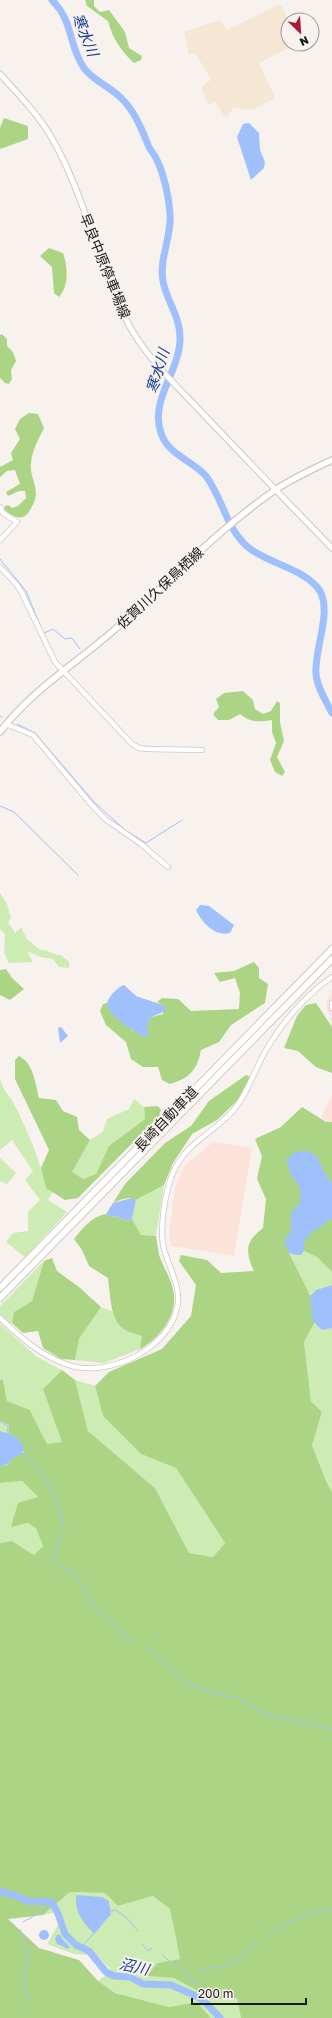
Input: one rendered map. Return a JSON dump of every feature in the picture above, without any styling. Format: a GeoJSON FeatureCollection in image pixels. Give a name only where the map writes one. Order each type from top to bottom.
{"type":"FeatureCollection","features":[{"type":"Feature","properties":{"kind":"highway","name":"長崎自動車道"},"geometry":{"type":"LineString","coordinates":[[0,1288],[332,950]]}},
{"type":"Feature","properties":{"kind":"highway","name":"長崎自動車道"},"geometry":{"type":"LineString","coordinates":[[0,1298],[332,959]]}},
{"type":"Feature","properties":{"kind":"main road","name":"早良中原停車場線"},"geometry":{"type":"LineString","coordinates":[[0,74],[31,107],[51,136],[68,171],[122,310],[145,350],[175,385],[332,548]]}},
{"type":"Feature","properties":{"kind":"main road","name":"佐賀川久保鳥栖線"},"geometry":{"type":"LineString","coordinates":[[0,732],[36,694],[62,671],[113,632],[182,566],[225,529],[275,490],[299,476],[332,460]]}},
{"type":"Feature","properties":{"kind":"street"},"geometry":{"type":"LineString","coordinates":[[0,507],[3,513],[17,522],[0,540]]}},
{"type":"Feature","properties":{"kind":"street"},"geometry":{"type":"LineString","coordinates":[[0,567],[16,584],[22,593],[50,654],[62,671],[132,744],[139,748],[202,750]]}},
{"type":"Feature","properties":{"kind":"street"},"geometry":{"type":"LineString","coordinates":[[6,724],[33,736],[105,819],[141,844],[168,867]]}},
{"type":"Feature","properties":{"kind":"street"},"geometry":{"type":"LineString","coordinates":[[2,1319],[22,1339],[37,1350],[53,1359],[81,1368],[110,1365],[136,1356],[159,1341],[174,1319],[178,1307],[176,1284],[162,1238],[172,1173],[183,1154],[230,1115],[247,1092],[265,1053],[305,998],[332,977]]}},
{"type":"Feature","properties":{"kind":"street"},"geometry":{"type":"LineString","coordinates":[[332,1003],[332,1008]]}},
{"type":"Feature","properties":{"kind":"shaded area"},"geometry":{"type":"Polygon","coordinates":[[[278,5],[282,6],[285,12],[280,12],[281,52],[259,63],[275,98],[252,110],[233,108],[226,118],[215,102],[209,105],[201,87],[211,80],[196,54],[189,54],[184,32],[219,20],[227,30],[278,5]]]}},
{"type":"Feature","properties":{"kind":"shaded area"},"geometry":{"type":"Polygon","coordinates":[[[332,990],[332,1027],[326,1004],[332,990]]]}},
{"type":"Feature","properties":{"kind":"shaded area"},"geometry":{"type":"Polygon","coordinates":[[[332,1095],[332,1122],[327,1122],[321,1117],[332,1095]]]}},
{"type":"Feature","properties":{"kind":"shaded area"},"geometry":{"type":"Polygon","coordinates":[[[213,1142],[252,1148],[234,1256],[171,1246],[169,1234],[175,1187],[184,1166],[213,1142]]]}},
{"type":"Feature","properties":{"kind":"green space"},"geometry":{"type":"Polygon","coordinates":[[[85,0],[94,0],[94,6],[100,12],[109,10],[125,32],[129,48],[142,56],[141,60],[134,63],[130,59],[115,39],[108,21],[87,6],[85,0]]]}},
{"type":"Feature","properties":{"kind":"green space"},"geometry":{"type":"Polygon","coordinates":[[[4,118],[28,126],[28,139],[0,149],[0,128],[4,118]]]}},
{"type":"Feature","properties":{"kind":"green space"},"geometry":{"type":"Polygon","coordinates":[[[49,248],[63,253],[66,264],[67,276],[65,287],[59,297],[54,293],[52,267],[40,256],[49,248]]]}},
{"type":"Feature","properties":{"kind":"green space"},"geometry":{"type":"Polygon","coordinates":[[[2,334],[7,339],[7,346],[13,352],[16,361],[11,370],[12,379],[9,384],[5,383],[0,378],[0,335],[2,334]]]}},
{"type":"Feature","properties":{"kind":"green space"},"geometry":{"type":"Polygon","coordinates":[[[29,413],[38,414],[44,428],[36,445],[31,463],[36,496],[27,514],[23,517],[15,517],[4,509],[5,506],[8,505],[12,508],[18,506],[26,498],[25,491],[19,491],[8,496],[6,492],[20,484],[15,470],[7,471],[0,477],[0,467],[13,460],[11,453],[20,439],[15,429],[20,419],[29,413]]]}},
{"type":"Feature","properties":{"kind":"green space"},"geometry":{"type":"Polygon","coordinates":[[[243,691],[253,700],[255,709],[263,714],[271,711],[277,701],[280,703],[280,722],[284,741],[277,757],[285,772],[282,776],[275,772],[270,760],[276,743],[272,732],[272,720],[255,721],[240,714],[229,720],[218,720],[213,714],[219,707],[216,699],[224,693],[243,691]]]}},
{"type":"Feature","properties":{"kind":"green space"},"geometry":{"type":"Polygon","coordinates":[[[0,893],[7,904],[11,918],[8,922],[15,933],[21,927],[27,939],[40,950],[46,950],[61,955],[69,962],[69,968],[59,967],[53,959],[40,957],[27,951],[33,962],[9,963],[4,953],[5,934],[0,929],[0,893]]]}},
{"type":"Feature","properties":{"kind":"green space"},"geometry":{"type":"Polygon","coordinates":[[[254,962],[259,968],[259,978],[268,984],[265,1003],[231,1025],[219,1042],[201,1050],[195,1068],[192,1072],[177,1082],[170,1084],[162,1080],[158,1067],[143,1067],[131,1059],[126,1042],[106,1025],[100,1011],[103,1004],[107,1003],[108,1007],[133,1031],[149,1034],[146,1026],[151,1017],[163,1014],[163,1005],[157,1002],[162,998],[178,999],[191,1011],[239,1009],[240,993],[235,978],[220,982],[214,973],[234,971],[254,962]]]}},
{"type":"Feature","properties":{"kind":"green space"},"geometry":{"type":"Polygon","coordinates":[[[6,969],[12,978],[24,989],[10,1000],[0,995],[0,970],[6,969]]]}},
{"type":"Feature","properties":{"kind":"green space"},"geometry":{"type":"Polygon","coordinates":[[[316,1003],[332,1027],[332,1073],[316,1067],[298,1051],[284,1048],[297,1016],[306,1005],[316,1003]]]}},
{"type":"Feature","properties":{"kind":"green space"},"geometry":{"type":"Polygon","coordinates":[[[19,1056],[24,1059],[31,1069],[39,1098],[56,1100],[63,1111],[77,1117],[79,1130],[90,1140],[72,1172],[83,1179],[96,1174],[109,1146],[145,1119],[144,1107],[158,1106],[161,1110],[159,1116],[78,1198],[65,1200],[46,1188],[41,1168],[49,1150],[15,1079],[15,1060],[19,1056]]]}},
{"type":"Feature","properties":{"kind":"green space"},"geometry":{"type":"Polygon","coordinates":[[[246,1075],[250,1077],[237,1101],[217,1120],[192,1134],[173,1163],[164,1185],[136,1200],[127,1198],[113,1203],[125,1184],[165,1143],[191,1126],[209,1101],[246,1075]]]}},
{"type":"Feature","properties":{"kind":"green space"},"geometry":{"type":"Polygon","coordinates":[[[0,1079],[29,1136],[37,1156],[46,1188],[53,1192],[48,1200],[67,1212],[25,1257],[6,1242],[13,1233],[28,1231],[28,1212],[40,1200],[25,1180],[33,1171],[12,1140],[0,1150],[0,1079]]]}},
{"type":"Feature","properties":{"kind":"green space"},"geometry":{"type":"Polygon","coordinates":[[[134,1099],[144,1107],[145,1119],[109,1146],[96,1174],[83,1179],[71,1172],[90,1140],[103,1132],[107,1119],[129,1109],[134,1099]]]}},
{"type":"Feature","properties":{"kind":"green space"},"geometry":{"type":"Polygon","coordinates":[[[302,1107],[326,1122],[332,1122],[332,1272],[317,1257],[304,1251],[297,1239],[289,1253],[310,1295],[321,1311],[304,1342],[311,1401],[322,1412],[312,1445],[326,1481],[332,1492],[332,2018],[241,2018],[237,1998],[212,1999],[174,1978],[147,1976],[157,1963],[180,1959],[170,1909],[153,1896],[118,1906],[105,1893],[70,1892],[43,1915],[8,1919],[39,1948],[79,1960],[98,1981],[115,1993],[169,2007],[197,2002],[211,2018],[0,2018],[0,1543],[12,1541],[34,1555],[43,1546],[36,1528],[28,1523],[11,1527],[18,1503],[38,1497],[22,1481],[0,1483],[0,1466],[7,1465],[15,1456],[24,1452],[17,1438],[8,1433],[9,1425],[0,1421],[0,1380],[3,1380],[7,1401],[30,1410],[47,1444],[62,1442],[43,1389],[62,1370],[75,1380],[88,1431],[155,1488],[189,1553],[213,1557],[225,1543],[176,1468],[141,1454],[103,1416],[95,1386],[109,1372],[162,1349],[191,1316],[196,1285],[179,1261],[181,1255],[207,1260],[221,1273],[254,1271],[249,1258],[248,1247],[253,1238],[263,1228],[266,1199],[257,1179],[262,1156],[255,1139],[281,1127],[302,1107]]]}},
{"type":"Feature","properties":{"kind":"green space"},"geometry":{"type":"Polygon","coordinates":[[[0,1158],[16,1173],[7,1184],[0,1181],[0,1158]]]}},
{"type":"Feature","properties":{"kind":"green space"},"geometry":{"type":"Polygon","coordinates":[[[164,1185],[156,1236],[141,1235],[132,1219],[136,1200],[164,1185]]]}},
{"type":"Feature","properties":{"kind":"green space"},"geometry":{"type":"Polygon","coordinates":[[[106,1214],[128,1221],[132,1219],[141,1235],[156,1236],[159,1255],[172,1286],[174,1299],[173,1308],[166,1324],[154,1339],[140,1349],[142,1336],[123,1329],[117,1322],[111,1304],[108,1278],[89,1266],[82,1250],[74,1239],[92,1220],[106,1214]]]}},
{"type":"Feature","properties":{"kind":"green space"},"geometry":{"type":"Polygon","coordinates":[[[304,1251],[317,1257],[332,1272],[332,1285],[316,1290],[310,1295],[289,1253],[301,1255],[304,1251]]]}},
{"type":"Feature","properties":{"kind":"green space"},"geometry":{"type":"Polygon","coordinates":[[[52,1258],[57,1271],[79,1287],[101,1307],[79,1339],[75,1360],[61,1359],[43,1348],[38,1331],[23,1333],[12,1323],[14,1312],[32,1301],[44,1261],[52,1258]]]}},
{"type":"Feature","properties":{"kind":"green space"},"geometry":{"type":"Polygon","coordinates":[[[44,1261],[32,1301],[14,1312],[12,1323],[0,1323],[0,1306],[44,1261]]]}},
{"type":"Feature","properties":{"kind":"green space"},"geometry":{"type":"Polygon","coordinates":[[[101,1307],[114,1312],[124,1328],[142,1336],[140,1349],[104,1363],[75,1360],[79,1339],[101,1307]]]}},
{"type":"Feature","properties":{"kind":"green space"},"geometry":{"type":"Polygon","coordinates":[[[0,1324],[37,1357],[62,1370],[43,1389],[63,1443],[47,1444],[30,1410],[7,1401],[3,1380],[0,1380],[0,1324]]]}},
{"type":"Feature","properties":{"kind":"green space"},"geometry":{"type":"Polygon","coordinates":[[[314,1324],[323,1330],[332,1328],[332,1492],[326,1481],[312,1445],[322,1412],[311,1401],[304,1342],[314,1324]]]}},
{"type":"Feature","properties":{"kind":"green space"},"geometry":{"type":"Polygon","coordinates":[[[75,1380],[95,1386],[103,1416],[141,1454],[176,1468],[225,1543],[213,1557],[189,1553],[155,1488],[88,1431],[75,1380]]]}},
{"type":"Feature","properties":{"kind":"green space"},"geometry":{"type":"Polygon","coordinates":[[[0,1421],[9,1425],[8,1433],[0,1431],[0,1421]]]}},
{"type":"Feature","properties":{"kind":"green space"},"geometry":{"type":"Polygon","coordinates":[[[22,1481],[38,1497],[11,1527],[28,1523],[37,1528],[43,1546],[34,1555],[12,1541],[0,1543],[0,1483],[22,1481]]]}},
{"type":"Feature","properties":{"kind":"green space"},"geometry":{"type":"Polygon","coordinates":[[[70,1892],[105,1893],[118,1906],[153,1896],[170,1909],[180,1959],[157,1963],[147,1976],[174,1978],[212,1999],[238,1998],[241,2018],[211,2018],[197,2002],[169,2007],[115,1993],[98,1981],[112,1971],[88,1946],[89,1955],[74,1954],[47,1944],[58,1925],[54,1913],[43,1915],[70,1892]],[[109,1901],[94,1934],[106,1919],[111,1915],[109,1901]]]}},
{"type":"Feature","properties":{"kind":"water"},"geometry":{"type":"Polygon","coordinates":[[[249,123],[259,133],[260,150],[265,162],[264,168],[251,180],[237,137],[243,124],[249,123]]]}},
{"type":"Feature","properties":{"kind":"water"},"geometry":{"type":"Polygon","coordinates":[[[200,905],[209,906],[234,925],[230,933],[219,933],[209,928],[196,910],[200,905]]]}},
{"type":"Feature","properties":{"kind":"water"},"geometry":{"type":"Polygon","coordinates":[[[124,985],[136,996],[163,1005],[166,1011],[151,1017],[147,1026],[149,1035],[146,1037],[122,1023],[116,1018],[108,1007],[107,1003],[111,995],[124,985]]]}},
{"type":"Feature","properties":{"kind":"water"},"geometry":{"type":"Polygon","coordinates":[[[61,1027],[68,1036],[60,1043],[58,1028],[61,1027]]]}},
{"type":"Feature","properties":{"kind":"water"},"geometry":{"type":"Polygon","coordinates":[[[307,1151],[317,1156],[323,1170],[332,1183],[332,1218],[309,1235],[304,1242],[304,1251],[301,1255],[296,1255],[289,1253],[284,1242],[291,1230],[291,1212],[300,1203],[300,1188],[291,1175],[286,1160],[295,1152],[307,1151]]]}},
{"type":"Feature","properties":{"kind":"water"},"geometry":{"type":"Polygon","coordinates":[[[132,1198],[136,1200],[132,1219],[128,1221],[106,1214],[113,1203],[132,1198]]]}},
{"type":"Feature","properties":{"kind":"water"},"geometry":{"type":"Polygon","coordinates":[[[332,1285],[332,1328],[323,1330],[314,1323],[312,1319],[310,1296],[316,1290],[332,1285]]]}},
{"type":"Feature","properties":{"kind":"water"},"geometry":{"type":"Polygon","coordinates":[[[0,1431],[12,1435],[18,1439],[24,1450],[21,1455],[15,1457],[4,1466],[0,1466],[0,1431]]]}},
{"type":"Feature","properties":{"kind":"water"},"geometry":{"type":"Polygon","coordinates":[[[76,1895],[102,1897],[109,1901],[111,1915],[94,1934],[78,1912],[76,1895]]]}},
{"type":"Feature","properties":{"kind":"water"},"geometry":{"type":"Polygon","coordinates":[[[44,1930],[49,1935],[44,1940],[39,1935],[44,1930]]]}},
{"type":"Feature","properties":{"kind":"water"},"geometry":{"type":"Polygon","coordinates":[[[57,1935],[60,1935],[70,1947],[68,1949],[57,1944],[55,1939],[57,1935]]]}},
{"type":"Feature","properties":{"kind":"waterway","name":"寒水川"},"geometry":{"type":"LineString","coordinates":[[52,0],[59,8],[68,25],[75,51],[84,68],[91,76],[120,97],[134,114],[149,147],[159,164],[166,186],[170,222],[162,272],[167,295],[178,322],[180,337],[176,361],[159,409],[158,421],[164,441],[169,447],[206,476],[217,494],[235,532],[249,548],[257,554],[306,577],[314,583],[320,591],[324,610],[317,654],[316,674],[320,689],[332,713]]}},
{"type":"Feature","properties":{"kind":"waterway"},"geometry":{"type":"LineString","coordinates":[[0,559],[26,591],[42,630]]}},
{"type":"Feature","properties":{"kind":"waterway"},"geometry":{"type":"LineString","coordinates":[[44,633],[53,629],[65,639],[72,638],[80,649]]}},
{"type":"Feature","properties":{"kind":"waterway"},"geometry":{"type":"LineString","coordinates":[[17,724],[35,733],[95,803],[125,830],[146,843],[182,820]]}},
{"type":"Feature","properties":{"kind":"waterway"},"geometry":{"type":"LineString","coordinates":[[0,806],[14,812],[78,875]]}},
{"type":"Feature","properties":{"kind":"waterway"},"geometry":{"type":"LineString","coordinates":[[0,1422],[8,1426],[7,1433]]}},
{"type":"Feature","properties":{"kind":"waterway"},"geometry":{"type":"LineString","coordinates":[[22,1453],[32,1460],[41,1470],[57,1506],[64,1529]]}},
{"type":"Feature","properties":{"kind":"waterway"},"geometry":{"type":"LineString","coordinates":[[61,1534],[54,1555],[55,1562],[60,1567],[70,1570],[79,1581],[95,1608],[116,1626],[124,1636],[133,1639]]}},
{"type":"Feature","properties":{"kind":"waterway"},"geometry":{"type":"LineString","coordinates":[[145,1646],[188,1684],[211,1693],[237,1698],[265,1714],[332,1729]]}},
{"type":"Feature","properties":{"kind":"waterway","name":"沼川"},"geometry":{"type":"LineString","coordinates":[[0,1891],[19,1897],[26,1901],[52,1902],[59,1916],[65,1934],[76,1945],[89,1951],[106,1972],[114,1976],[130,1977],[143,1984],[171,1985],[196,1996],[207,2004],[220,2018]]}},
{"type":"Feature","properties":{"kind":"waterway"},"geometry":{"type":"LineString","coordinates":[[23,1922],[45,1910],[52,1902]]}},
{"type":"Feature","properties":{"kind":"waterway"},"geometry":{"type":"LineString","coordinates":[[268,1937],[298,1918],[315,1912],[332,1909]]}},
{"type":"Feature","properties":{"kind":"waterway"},"geometry":{"type":"LineString","coordinates":[[111,1911],[116,1910],[126,1917],[138,1931]]}},
{"type":"Feature","properties":{"kind":"waterway"},"geometry":{"type":"LineString","coordinates":[[20,1930],[28,1949],[24,1982],[29,2002]]}},
{"type":"Feature","properties":{"kind":"waterway"},"geometry":{"type":"LineString","coordinates":[[83,1946],[93,1934]]}},
{"type":"Feature","properties":{"kind":"waterway"},"geometry":{"type":"LineString","coordinates":[[199,1973],[212,1967],[220,1968],[244,1955],[249,1948],[258,1942]]}},
{"type":"Feature","properties":{"kind":"waterway"},"geometry":{"type":"LineString","coordinates":[[142,1944],[148,1951],[152,1948]]}},
{"type":"Feature","properties":{"kind":"waterway"},"geometry":{"type":"LineString","coordinates":[[162,1954],[165,1958],[181,1968],[189,1976],[192,1983],[194,1983],[196,1977]]}}]}
